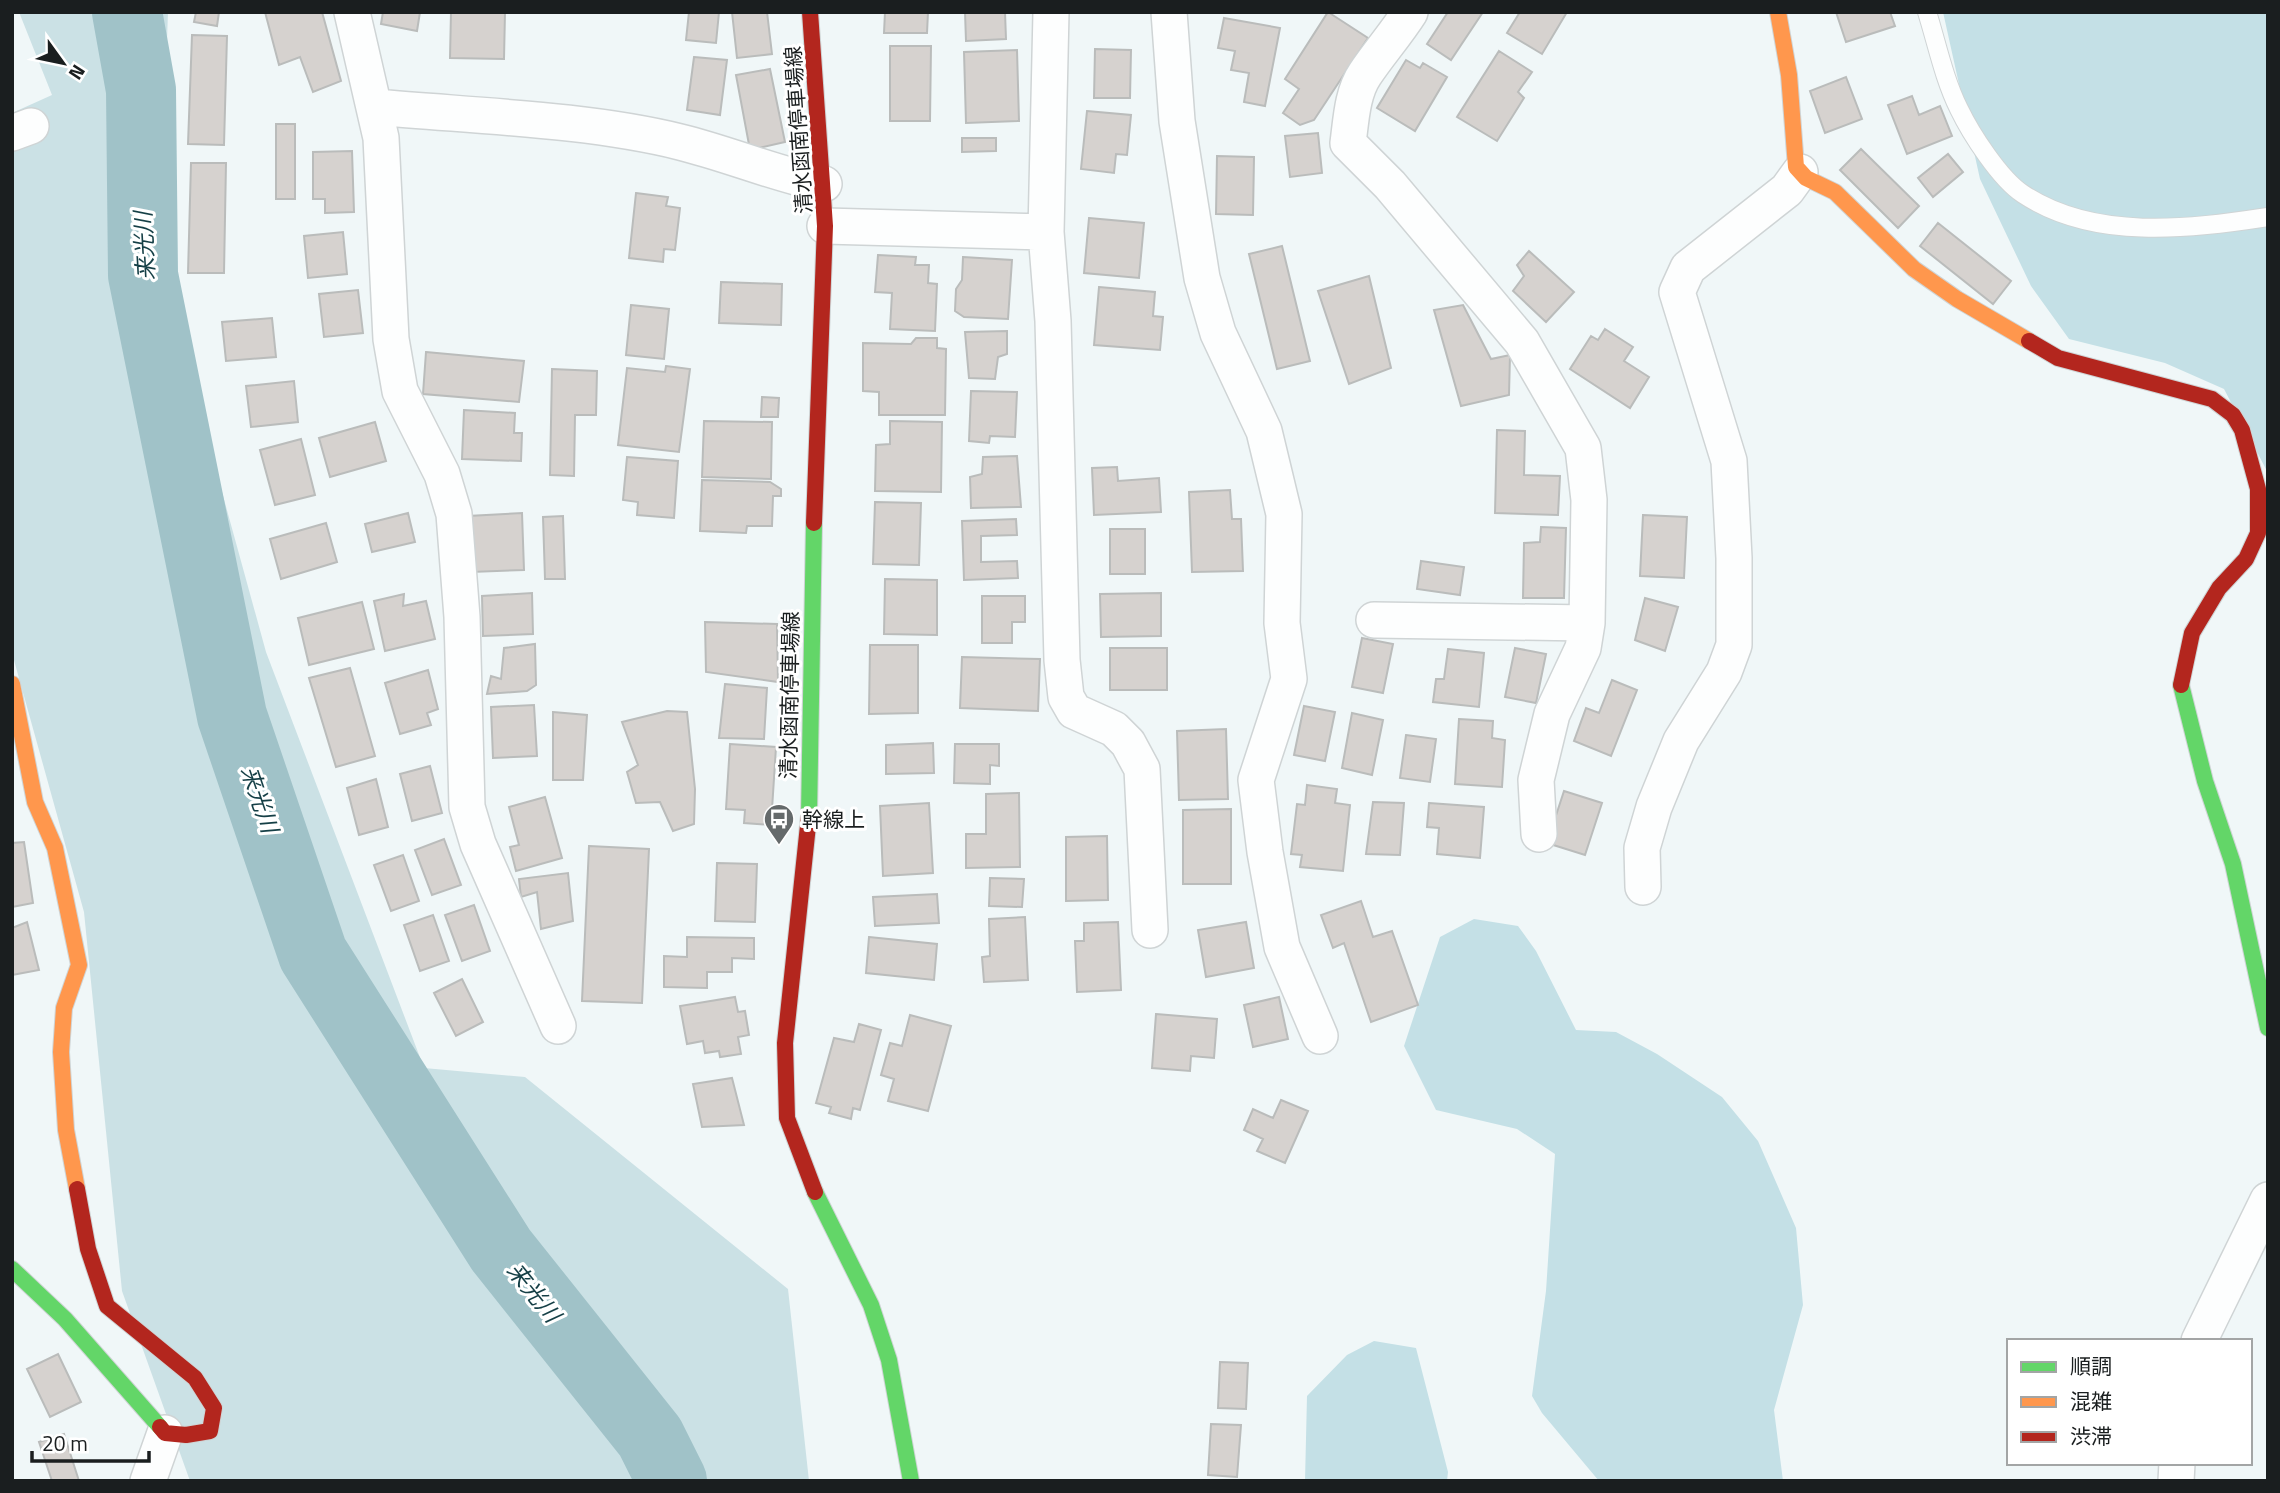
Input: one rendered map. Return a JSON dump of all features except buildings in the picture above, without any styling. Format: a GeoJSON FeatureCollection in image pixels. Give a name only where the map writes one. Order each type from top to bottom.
{"type":"FeatureCollection","features":[{"type":"Feature","properties":{"kind":"street"},"geometry":{"type":"LineString","coordinates":[[352,12],[376,107],[391,339],[400,391],[442,474],[454,514],[462,617],[467,807],[478,844],[558,1026]]}},
{"type":"Feature","properties":{"kind":"street","name":"清水函南停車場線"},"geometry":{"type":"LineString","coordinates":[[810,12],[825,226],[810,644],[809,835],[785,1044],[787,1118],[810,1182],[871,1305],[889,1360],[911,1481]]}},
{"type":"Feature","properties":{"kind":"street"},"geometry":{"type":"LineString","coordinates":[[1051,12],[1046,232],[1053,321],[1062,647],[1066,697],[1074,711],[1114,729],[1128,743],[1142,769],[1150,930]]}},
{"type":"Feature","properties":{"kind":"street"},"geometry":{"type":"LineString","coordinates":[[1410,12],[1385,51],[1364,76],[1354,104],[1348,143],[1390,185],[1522,342],[1583,448],[1589,500],[1587,623],[1583,648],[1552,714],[1536,780],[1539,834]]}},
{"type":"Feature","properties":{"kind":"street"},"geometry":{"type":"LineString","coordinates":[[1778,12],[1790,75],[1796,167],[1806,178],[1835,192],[1914,269],[1957,299],[2058,358],[2212,399],[2233,415],[2242,430],[2258,489],[2258,533],[2246,559],[2219,588],[2192,633],[2180,680],[2205,781],[2233,864],[2268,1028]]}},
{"type":"Feature","properties":{"kind":"street"},"geometry":{"type":"LineString","coordinates":[[1173,14],[1177,121],[1202,278],[1218,333],[1264,431],[1284,514],[1282,623],[1289,679],[1256,780],[1265,852],[1282,947],[1320,1036]]}},
{"type":"Feature","properties":{"kind":"street"},"geometry":{"type":"LineString","coordinates":[[376,107],[625,131],[681,142],[790,177],[824,184]]}},
{"type":"Feature","properties":{"kind":"street"},"geometry":{"type":"LineString","coordinates":[[1643,887],[1642,848],[1654,807],[1681,740],[1724,672],[1734,645],[1734,558],[1729,461],[1677,292],[1688,268],[1787,190],[1800,172]]}},
{"type":"Feature","properties":{"kind":"street"},"geometry":{"type":"LineString","coordinates":[[825,226],[1046,232]]}},
{"type":"Feature","properties":{"kind":"street"},"geometry":{"type":"LineString","coordinates":[[1374,620],[1587,623]]}},
{"type":"Feature","properties":{"kind":"street"},"geometry":{"type":"LineString","coordinates":[[12,684],[35,802],[55,848],[79,965],[64,1009],[61,1052],[66,1130],[88,1249],[107,1306],[195,1378],[214,1408],[210,1431],[186,1435],[165,1433],[65,1319],[12,1269]]}},
{"type":"Feature","properties":{"kind":"street"},"geometry":{"type":"LineString","coordinates":[[2200,1339],[2268,1200]]}},
{"type":"Feature","properties":{"kind":"street"},"geometry":{"type":"LineString","coordinates":[[148,1481],[165,1433]]}},
{"type":"Feature","properties":{"kind":"lane"},"geometry":{"type":"LineString","coordinates":[[1927,12],[1959,109],[1987,155],[2021,193],[2064,214],[2126,227],[2196,227],[2268,217]]}},
{"type":"Feature","properties":{"kind":"shaded area"},"geometry":{"type":"Polygon","coordinates":[[[19,12],[168,12],[159,263],[266,652],[424,1068],[525,1077],[788,1289],[809,1481],[190,1481],[122,1291],[84,912],[12,653],[12,113],[52,95],[19,12]]]}},
{"type":"Feature","properties":{"kind":"shaded area"},"geometry":{"type":"Polygon","coordinates":[[[1943,12],[2268,12],[2268,473],[2224,389],[2165,363],[2069,339],[2031,286],[1980,179],[1943,12]]]}},
{"type":"Feature","properties":{"kind":"shaded area"},"geometry":{"type":"Polygon","coordinates":[[[1474,919],[1518,926],[1536,951],[1576,1030],[1616,1032],[1657,1054],[1722,1097],[1758,1141],[1796,1228],[1803,1305],[1774,1410],[1783,1481],[1599,1481],[1542,1413],[1532,1396],[1546,1291],[1555,1154],[1517,1129],[1436,1110],[1404,1046],[1440,937],[1474,919]]]}},
{"type":"Feature","properties":{"kind":"shaded area"},"geometry":{"type":"Polygon","coordinates":[[[1374,1341],[1416,1348],[1448,1472],[1447,1481],[1305,1481],[1307,1396],[1347,1355],[1374,1341]]]}},
{"type":"Feature","properties":{"kind":"waterway","name":"来光川"},"geometry":{"type":"LineString","coordinates":[[127,12],[141,90],[143,275],[232,716],[313,954],[501,1250],[650,1437],[672,1481]]}},
{"type":"Feature","properties":{"kind":"traffic: fast"},"geometry":{"type":"LineString","coordinates":[[809,816],[814,523]]}},
{"type":"Feature","properties":{"kind":"traffic: fast"},"geometry":{"type":"LineString","coordinates":[[2181,685],[2205,781],[2233,864],[2268,1028]]}},
{"type":"Feature","properties":{"kind":"traffic: fast"},"geometry":{"type":"LineString","coordinates":[[815,1192],[871,1305],[889,1360],[911,1481]]}},
{"type":"Feature","properties":{"kind":"traffic: fast"},"geometry":{"type":"LineString","coordinates":[[12,1269],[65,1319],[160,1427]]}},
{"type":"Feature","properties":{"kind":"traffic: slow"},"geometry":{"type":"LineString","coordinates":[[1778,12],[1789,75],[1796,167],[1806,178],[1835,192],[1914,269],[1957,299],[2029,341]]}},
{"type":"Feature","properties":{"kind":"traffic: slow"},"geometry":{"type":"LineString","coordinates":[[12,684],[35,802],[55,848],[79,965],[64,1008],[61,1052],[66,1130],[77,1189]]}},
{"type":"Feature","properties":{"kind":"traffic: jam"},"geometry":{"type":"LineString","coordinates":[[810,12],[825,226],[814,523]]}},
{"type":"Feature","properties":{"kind":"traffic: jam"},"geometry":{"type":"LineString","coordinates":[[2029,341],[2058,358],[2212,399],[2233,415],[2242,430],[2258,489],[2258,533],[2246,559],[2219,588],[2192,633],[2181,685]]}},
{"type":"Feature","properties":{"kind":"traffic: jam"},"geometry":{"type":"LineString","coordinates":[[809,816],[785,1043],[787,1118],[815,1192]]}},
{"type":"Feature","properties":{"kind":"traffic: jam"},"geometry":{"type":"LineString","coordinates":[[77,1189],[88,1249],[107,1306],[195,1378],[214,1408],[210,1431],[186,1435],[165,1433],[160,1427]]}},
{"type":"Feature","properties":{"kind":"place","name":"幹線上"},"geometry":{"type":"Point","coordinates":[779,846]}}]}
